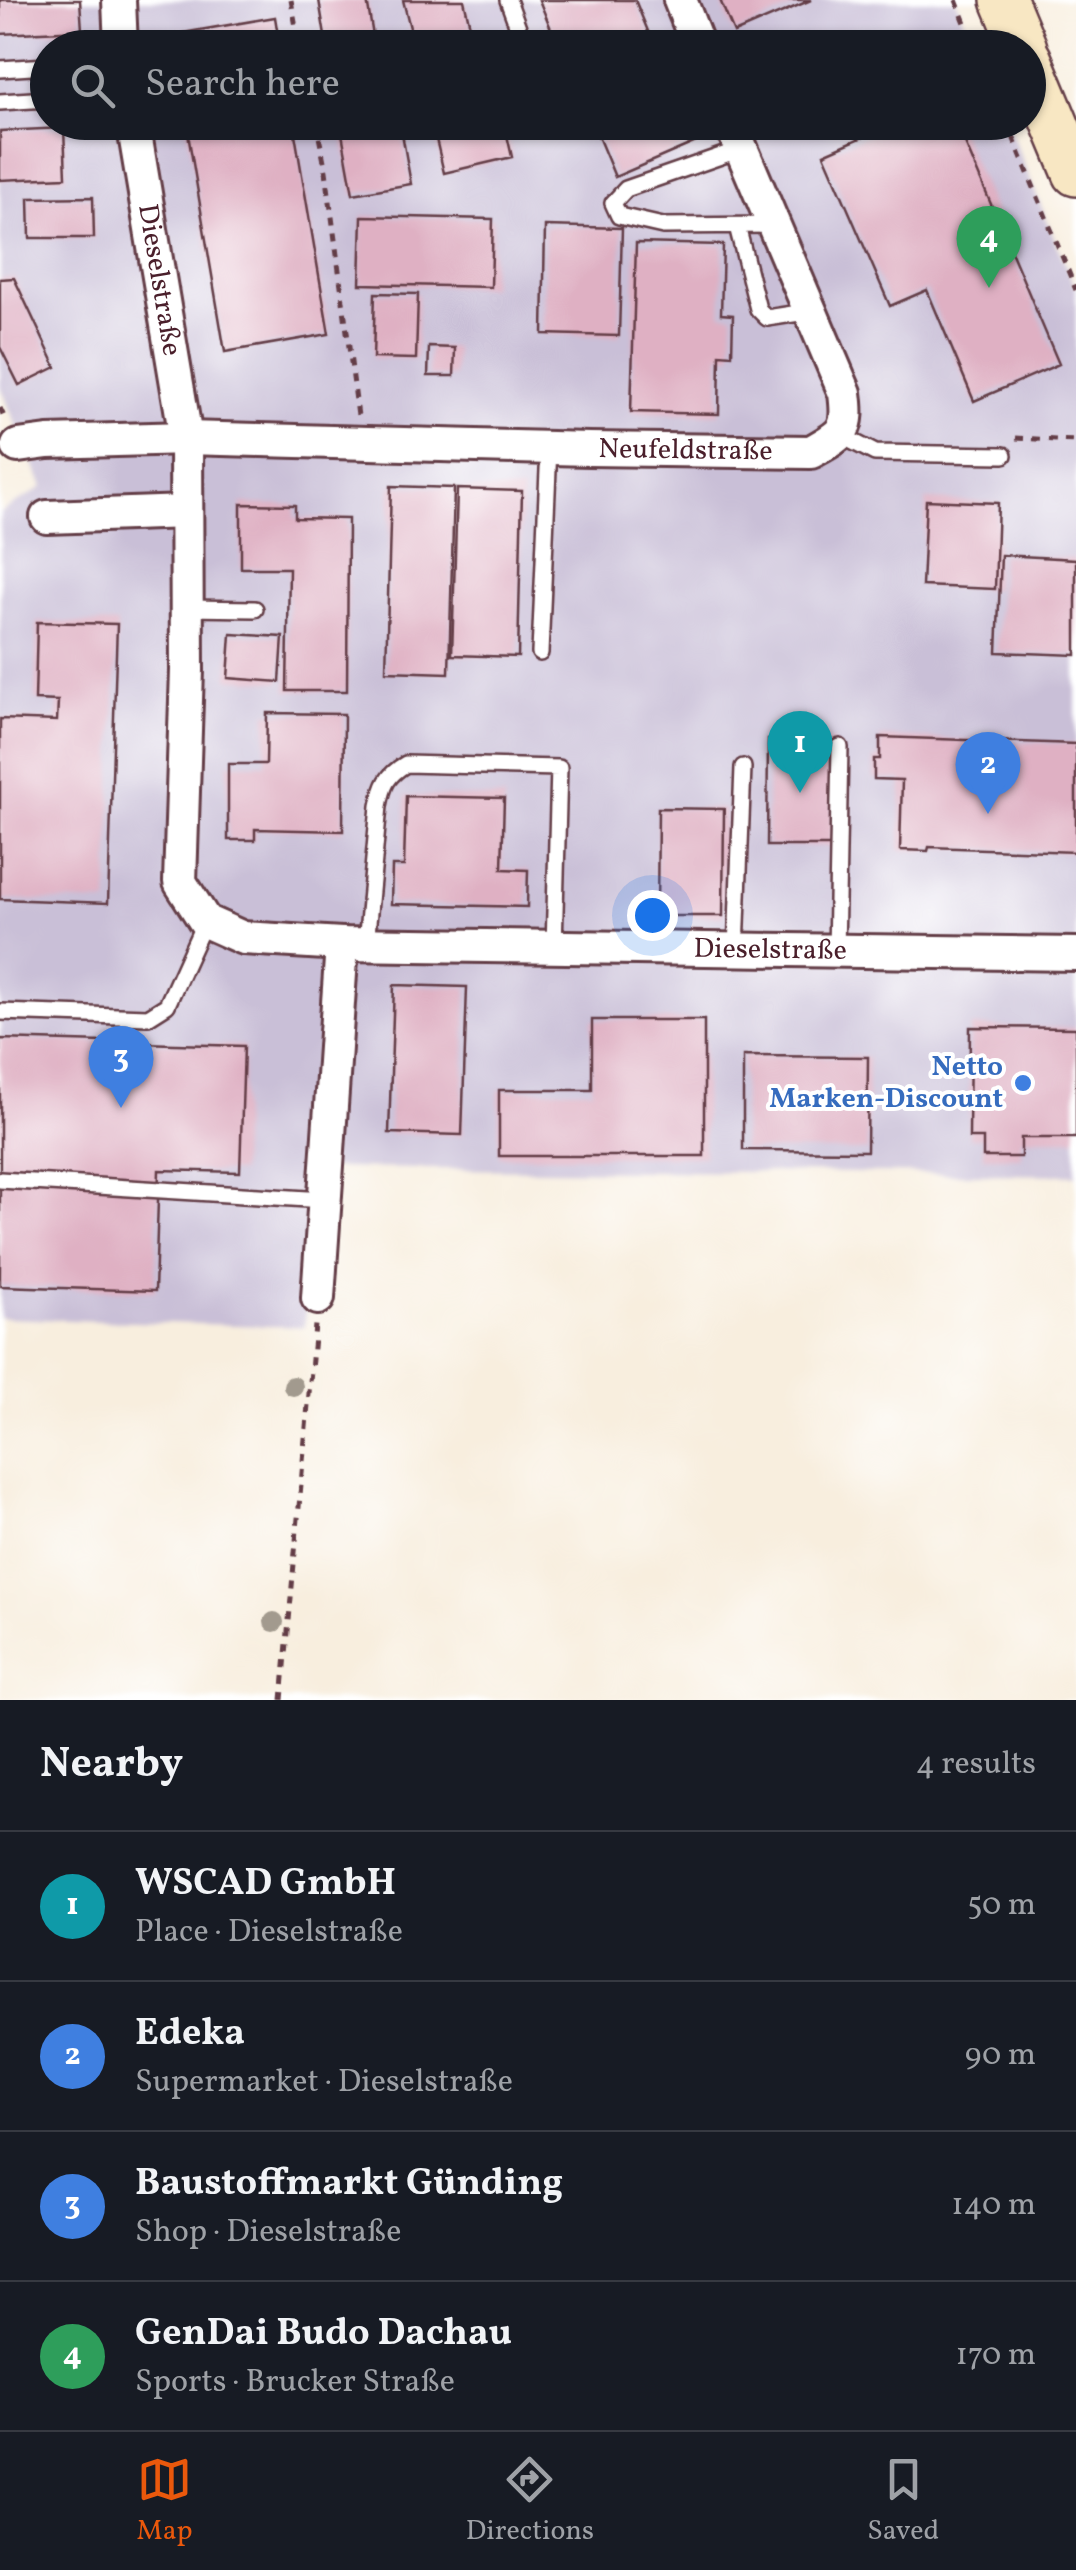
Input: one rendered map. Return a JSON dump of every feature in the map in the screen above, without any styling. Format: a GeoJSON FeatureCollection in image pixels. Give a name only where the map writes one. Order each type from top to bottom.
{"type":"FeatureCollection","features":[{"type":"Feature","properties":{"kind":"main road"},"geometry":{"type":"LineString","coordinates":[[1004,0],[1016,30]]}},
{"type":"Feature","properties":{"kind":"main road"},"geometry":{"type":"LineString","coordinates":[[1046,101],[1076,173]]}},
{"type":"Feature","properties":{"kind":"street"},"geometry":{"type":"LineString","coordinates":[[119,0],[120,30]]}},
{"type":"Feature","properties":{"kind":"street"},"geometry":{"type":"LineString","coordinates":[[680,0],[692,30]]}},
{"type":"Feature","properties":{"kind":"street","name":"Dieselstraße"},"geometry":{"type":"LineString","coordinates":[[136,140],[186,438],[187,670],[180,882],[205,921],[243,938],[354,944],[1076,954]]}},
{"type":"Feature","properties":{"kind":"street"},"geometry":{"type":"LineString","coordinates":[[738,140],[845,392],[848,415],[840,435]]}},
{"type":"Feature","properties":{"kind":"street","name":"Neufeldstraße"},"geometry":{"type":"LineString","coordinates":[[186,438],[811,452],[840,435]]}},
{"type":"Feature","properties":{"kind":"street"},"geometry":{"type":"LineString","coordinates":[[18,446],[186,438]]}},
{"type":"Feature","properties":{"kind":"street"},"geometry":{"type":"LineString","coordinates":[[47,517],[186,512]]}},
{"type":"Feature","properties":{"kind":"street"},"geometry":{"type":"LineString","coordinates":[[318,1298],[324,1200],[354,944]]}},
{"type":"Feature","properties":{"kind":"lane"},"geometry":{"type":"LineString","coordinates":[[508,0],[519,30]]}},
{"type":"Feature","properties":{"kind":"lane"},"geometry":{"type":"LineString","coordinates":[[0,69],[30,67]]}},
{"type":"Feature","properties":{"kind":"lane"},"geometry":{"type":"LineString","coordinates":[[0,102],[30,100]]}},
{"type":"Feature","properties":{"kind":"lane"},"geometry":{"type":"LineString","coordinates":[[728,140],[626,189],[612,203],[620,216],[663,226],[775,225]]}},
{"type":"Feature","properties":{"kind":"lane"},"geometry":{"type":"LineString","coordinates":[[737,226],[758,309],[767,318],[812,311]]}},
{"type":"Feature","properties":{"kind":"lane"},"geometry":{"type":"LineString","coordinates":[[840,435],[875,453],[1004,455]]}},
{"type":"Feature","properties":{"kind":"lane"},"geometry":{"type":"LineString","coordinates":[[540,653],[549,447]]}},
{"type":"Feature","properties":{"kind":"lane"},"geometry":{"type":"LineString","coordinates":[[187,608],[255,609]]}},
{"type":"Feature","properties":{"kind":"lane"},"geometry":{"type":"LineString","coordinates":[[836,952],[840,747]]}},
{"type":"Feature","properties":{"kind":"lane"},"geometry":{"type":"LineString","coordinates":[[354,944],[383,788],[393,772],[406,764],[559,768],[554,947]]}},
{"type":"Feature","properties":{"kind":"lane"},"geometry":{"type":"LineString","coordinates":[[736,950],[743,767]]}},
{"type":"Feature","properties":{"kind":"lane"},"geometry":{"type":"LineString","coordinates":[[0,1012],[148,1017],[166,1005],[205,921]]}},
{"type":"Feature","properties":{"kind":"lane"},"geometry":{"type":"LineString","coordinates":[[0,1180],[324,1200]]}},
{"type":"Feature","properties":{"kind":"path"},"geometry":{"type":"LineString","coordinates":[[290,0],[296,30]]}},
{"type":"Feature","properties":{"kind":"path"},"geometry":{"type":"LineString","coordinates":[[956,0],[968,30]]}},
{"type":"Feature","properties":{"kind":"path"},"geometry":{"type":"LineString","coordinates":[[320,140],[362,442]]}},
{"type":"Feature","properties":{"kind":"path"},"geometry":{"type":"LineString","coordinates":[[1014,140],[1076,290]]}},
{"type":"Feature","properties":{"kind":"path"},"geometry":{"type":"LineString","coordinates":[[978,454],[1004,438],[1076,442]]}},
{"type":"Feature","properties":{"kind":"path"},"geometry":{"type":"LineString","coordinates":[[282,1700],[318,1298]]}},
{"type":"Feature","properties":{"kind":"shaded area"},"geometry":{"type":"Polygon","coordinates":[[[0,0],[956,0],[968,30],[30,30],[30,140],[1014,140],[1076,290],[1076,1175],[319,1168],[304,1327],[0,1318],[0,513],[43,487],[0,387],[0,0]]]}},
{"type":"Feature","properties":{"kind":"building"},"geometry":{"type":"Polygon","coordinates":[[[0,0],[80,0],[82,30],[0,34],[0,0]]]}},
{"type":"Feature","properties":{"kind":"building"},"geometry":{"type":"Polygon","coordinates":[[[319,0],[367,0],[372,30],[324,30],[319,0]]]}},
{"type":"Feature","properties":{"kind":"building"},"geometry":{"type":"Polygon","coordinates":[[[403,0],[464,0],[471,30],[410,30],[403,0]]]}},
{"type":"Feature","properties":{"kind":"building"},"geometry":{"type":"Polygon","coordinates":[[[539,0],[635,0],[648,30],[552,30],[539,0]]]}},
{"type":"Feature","properties":{"kind":"building"},"geometry":{"type":"Polygon","coordinates":[[[720,0],[811,0],[741,30],[733,30],[720,0]]]}},
{"type":"Feature","properties":{"kind":"building"},"geometry":{"type":"Polygon","coordinates":[[[275,17],[277,30],[200,30],[275,17]]]}},
{"type":"Feature","properties":{"kind":"building"},"geometry":{"type":"Polygon","coordinates":[[[30,130],[30,140],[64,140],[66,177],[0,180],[0,131],[30,130]]]}},
{"type":"Feature","properties":{"kind":"building"},"geometry":{"type":"Polygon","coordinates":[[[189,140],[296,140],[329,334],[225,352],[189,140]]]}},
{"type":"Feature","properties":{"kind":"building"},"geometry":{"type":"Polygon","coordinates":[[[343,140],[403,140],[411,184],[353,194],[343,140]]]}},
{"type":"Feature","properties":{"kind":"building"},"geometry":{"type":"Polygon","coordinates":[[[436,140],[508,140],[512,157],[444,173],[436,140]]]}},
{"type":"Feature","properties":{"kind":"building"},"geometry":{"type":"Polygon","coordinates":[[[600,140],[696,142],[615,177],[600,140]]]}},
{"type":"Feature","properties":{"kind":"building"},"geometry":{"type":"Polygon","coordinates":[[[856,140],[964,140],[1059,364],[974,401],[927,290],[890,306],[824,154],[856,140]]]}},
{"type":"Feature","properties":{"kind":"building"},"geometry":{"type":"Polygon","coordinates":[[[93,197],[94,238],[30,238],[29,198],[93,197]]]}},
{"type":"Feature","properties":{"kind":"building"},"geometry":{"type":"Polygon","coordinates":[[[362,216],[493,219],[491,287],[360,284],[362,216]]]}},
{"type":"Feature","properties":{"kind":"building"},"geometry":{"type":"Polygon","coordinates":[[[545,226],[622,228],[619,336],[543,334],[545,226]]]}},
{"type":"Feature","properties":{"kind":"building"},"geometry":{"type":"Polygon","coordinates":[[[636,243],[723,245],[721,314],[733,315],[732,355],[720,354],[719,414],[631,412],[636,243]]]}},
{"type":"Feature","properties":{"kind":"building"},"geometry":{"type":"Polygon","coordinates":[[[14,278],[56,367],[19,385],[0,347],[0,279],[14,278]]]}},
{"type":"Feature","properties":{"kind":"building"},"geometry":{"type":"Polygon","coordinates":[[[375,293],[418,294],[416,359],[373,358],[375,293]]]}},
{"type":"Feature","properties":{"kind":"building"},"geometry":{"type":"Polygon","coordinates":[[[429,347],[455,348],[454,376],[428,376],[429,347]]]}},
{"type":"Feature","properties":{"kind":"building"},"geometry":{"type":"Polygon","coordinates":[[[391,486],[454,488],[449,673],[386,671],[391,486]]]}},
{"type":"Feature","properties":{"kind":"building"},"geometry":{"type":"Polygon","coordinates":[[[457,489],[522,491],[518,657],[452,655],[457,489]]]}},
{"type":"Feature","properties":{"kind":"building"},"geometry":{"type":"Polygon","coordinates":[[[926,500],[998,503],[995,589],[922,586],[926,500]]]}},
{"type":"Feature","properties":{"kind":"building"},"geometry":{"type":"Polygon","coordinates":[[[241,504],[295,505],[295,518],[348,519],[347,691],[287,691],[289,568],[241,568],[241,504]]]}},
{"type":"Feature","properties":{"kind":"building"},"geometry":{"type":"Polygon","coordinates":[[[1001,555],[1076,559],[1076,655],[997,652],[1001,555]]]}},
{"type":"Feature","properties":{"kind":"building"},"geometry":{"type":"Polygon","coordinates":[[[37,622],[117,624],[108,903],[0,899],[0,719],[57,721],[58,701],[35,700],[37,622]]]}},
{"type":"Feature","properties":{"kind":"building"},"geometry":{"type":"Polygon","coordinates":[[[231,634],[283,637],[280,682],[228,678],[231,634]]]}},
{"type":"Feature","properties":{"kind":"building"},"geometry":{"type":"Polygon","coordinates":[[[267,713],[344,714],[343,831],[255,829],[255,840],[228,840],[228,764],[266,764],[267,713]]]}},
{"type":"Feature","properties":{"kind":"building"},"geometry":{"type":"Polygon","coordinates":[[[880,737],[1076,744],[1076,852],[929,847],[928,851],[900,850],[902,780],[874,779],[874,759],[880,759],[880,737]]]}},
{"type":"Feature","properties":{"kind":"building"},"geometry":{"type":"Polygon","coordinates":[[[768,740],[833,740],[832,846],[767,846],[768,740]]]}},
{"type":"Feature","properties":{"kind":"building"},"geometry":{"type":"Polygon","coordinates":[[[406,796],[504,798],[502,869],[528,870],[527,907],[391,904],[392,866],[404,866],[406,796]]]}},
{"type":"Feature","properties":{"kind":"building"},"geometry":{"type":"Polygon","coordinates":[[[658,808],[724,809],[723,916],[657,916],[658,808]]]}},
{"type":"Feature","properties":{"kind":"building"},"geometry":{"type":"Polygon","coordinates":[[[394,985],[467,987],[462,1135],[389,1133],[394,985]]]}},
{"type":"Feature","properties":{"kind":"building"},"geometry":{"type":"Polygon","coordinates":[[[592,1020],[704,1020],[704,1156],[499,1156],[499,1090],[592,1090],[592,1020]]]}},
{"type":"Feature","properties":{"kind":"building","name":"Netto Marken-Discount"},"geometry":{"type":"Polygon","coordinates":[[[970,1027],[1076,1028],[1076,1138],[1021,1138],[1021,1157],[983,1157],[983,1138],[969,1138],[970,1027]]]}},
{"type":"Feature","properties":{"kind":"building"},"geometry":{"type":"Polygon","coordinates":[[[0,1039],[244,1046],[240,1172],[159,1170],[155,1291],[0,1286],[0,1039]]]}},
{"type":"Feature","properties":{"kind":"building"},"geometry":{"type":"Polygon","coordinates":[[[743,1056],[868,1057],[867,1151],[743,1150],[743,1056]]]}},
{"type":"Feature","properties":{"kind":"place","name":"GenDai Budo Dachau"},"geometry":{"type":"Point","coordinates":[989,288]}},
{"type":"Feature","properties":{"kind":"place","name":"WSCAD GmbH"},"geometry":{"type":"Point","coordinates":[800,793]}},
{"type":"Feature","properties":{"kind":"place","name":"Edeka"},"geometry":{"type":"Point","coordinates":[988,814]}},
{"type":"Feature","properties":{"kind":"place","name":"Netto Marken-Discount"},"geometry":{"type":"Point","coordinates":[1023,1083]}},
{"type":"Feature","properties":{"kind":"place","name":"Baustoffmarkt Günding"},"geometry":{"type":"Point","coordinates":[121,1108]}}]}
